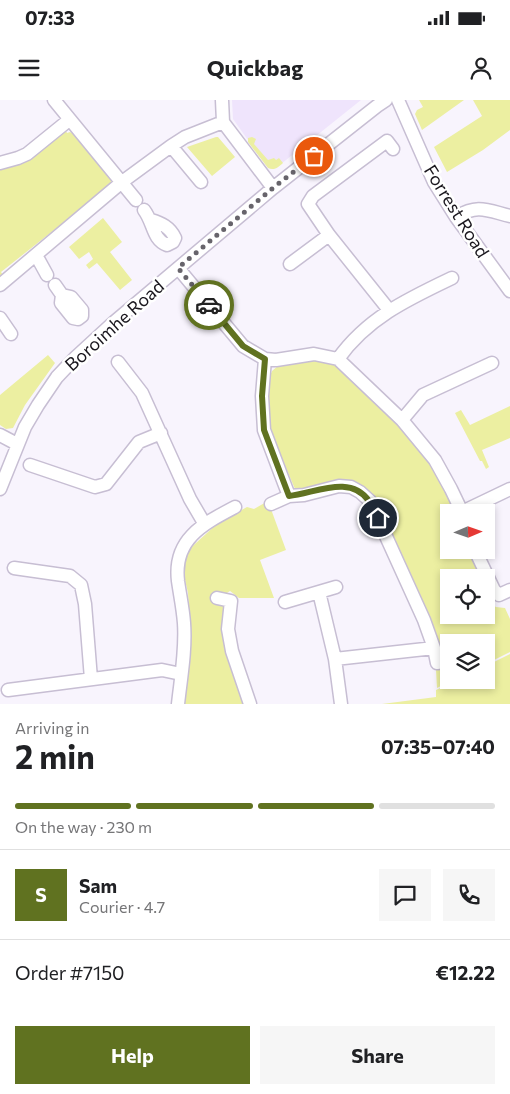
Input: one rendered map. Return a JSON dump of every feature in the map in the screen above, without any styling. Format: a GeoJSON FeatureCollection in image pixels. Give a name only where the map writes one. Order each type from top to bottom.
{"type":"FeatureCollection","features":[{"type":"Feature","properties":{"kind":"street"},"geometry":{"type":"LineString","coordinates":[[54,100],[144,210]]}},
{"type":"Feature","properties":{"kind":"street"},"geometry":{"type":"LineString","coordinates":[[222,100],[223,122],[273,188]]}},
{"type":"Feature","properties":{"kind":"street","name":"Boroimhe Road"},"geometry":{"type":"LineString","coordinates":[[0,489],[25,427],[57,377],[96,338],[273,188],[386,100]]}},
{"type":"Feature","properties":{"kind":"street","name":"Forrest Road"},"geometry":{"type":"LineString","coordinates":[[398,100],[434,182],[456,217],[510,291]]}},
{"type":"Feature","properties":{"kind":"street"},"geometry":{"type":"LineString","coordinates":[[0,163],[27,154],[69,120]]}},
{"type":"Feature","properties":{"kind":"street"},"geometry":{"type":"LineString","coordinates":[[0,285],[122,182],[171,146],[185,137],[223,122]]}},
{"type":"Feature","properties":{"kind":"street"},"geometry":{"type":"LineString","coordinates":[[389,310],[329,235],[308,204],[312,196],[387,141],[393,149]]}},
{"type":"Feature","properties":{"kind":"street"},"geometry":{"type":"LineString","coordinates":[[171,146],[201,182]]}},
{"type":"Feature","properties":{"kind":"street"},"geometry":{"type":"LineString","coordinates":[[456,217],[471,209],[481,208],[510,216]]}},
{"type":"Feature","properties":{"kind":"street"},"geometry":{"type":"LineString","coordinates":[[290,264],[329,235]]}},
{"type":"Feature","properties":{"kind":"street"},"geometry":{"type":"LineString","coordinates":[[36,255],[55,285]]}},
{"type":"Feature","properties":{"kind":"street"},"geometry":{"type":"LineString","coordinates":[[178,268],[243,346],[265,359],[276,360],[314,354],[338,359],[402,420],[435,460],[458,504]]}},
{"type":"Feature","properties":{"kind":"street"},"geometry":{"type":"LineString","coordinates":[[338,359],[351,341],[389,310],[452,278]]}},
{"type":"Feature","properties":{"kind":"street"},"geometry":{"type":"LineString","coordinates":[[0,318],[11,334]]}},
{"type":"Feature","properties":{"kind":"street"},"geometry":{"type":"LineString","coordinates":[[265,359],[262,396],[264,430],[289,496]]}},
{"type":"Feature","properties":{"kind":"street"},"geometry":{"type":"LineString","coordinates":[[118,362],[142,393],[186,492],[204,524]]}},
{"type":"Feature","properties":{"kind":"street"},"geometry":{"type":"LineString","coordinates":[[402,420],[423,396],[492,362]]}},
{"type":"Feature","properties":{"kind":"street"},"geometry":{"type":"LineString","coordinates":[[30,466],[94,487],[106,484],[138,442],[161,433]]}},
{"type":"Feature","properties":{"kind":"street"},"geometry":{"type":"LineString","coordinates":[[0,435],[17,444]]}},
{"type":"Feature","properties":{"kind":"street"},"geometry":{"type":"LineString","coordinates":[[271,504],[289,496],[304,495],[339,486],[351,487],[370,501],[424,620],[434,648],[440,657]]}},
{"type":"Feature","properties":{"kind":"street"},"geometry":{"type":"LineString","coordinates":[[479,504],[510,489]]}},
{"type":"Feature","properties":{"kind":"street"},"geometry":{"type":"LineString","coordinates":[[178,704],[185,650],[184,623],[178,579],[178,558],[184,546],[204,524],[235,508]]}},
{"type":"Feature","properties":{"kind":"street"},"geometry":{"type":"LineString","coordinates":[[479,559],[494,590],[499,595],[510,590]]}},
{"type":"Feature","properties":{"kind":"street"},"geometry":{"type":"LineString","coordinates":[[14,568],[70,576],[81,585],[85,604],[91,679]]}},
{"type":"Feature","properties":{"kind":"street"},"geometry":{"type":"LineString","coordinates":[[284,602],[336,587]]}},
{"type":"Feature","properties":{"kind":"street"},"geometry":{"type":"LineString","coordinates":[[319,592],[335,659],[341,704]]}},
{"type":"Feature","properties":{"kind":"street"},"geometry":{"type":"LineString","coordinates":[[217,598],[231,601],[228,629],[232,651],[250,704]]}},
{"type":"Feature","properties":{"kind":"street"},"geometry":{"type":"LineString","coordinates":[[335,659],[434,648]]}},
{"type":"Feature","properties":{"kind":"street"},"geometry":{"type":"LineString","coordinates":[[8,690],[162,670],[181,674]]}},
{"type":"Feature","properties":{"kind":"shaded area"},"geometry":{"type":"Polygon","coordinates":[[[232,100],[361,100],[276,168],[272,169],[268,168],[233,119],[232,100]]]}},
{"type":"Feature","properties":{"kind":"green space"},"geometry":{"type":"Polygon","coordinates":[[[419,100],[464,100],[422,130],[415,114],[417,110],[423,107],[419,100]]]}},
{"type":"Feature","properties":{"kind":"green space"},"geometry":{"type":"Polygon","coordinates":[[[473,100],[510,100],[510,130],[483,150],[447,172],[434,147],[482,116],[473,100]]]}},
{"type":"Feature","properties":{"kind":"green space"},"geometry":{"type":"Polygon","coordinates":[[[66,131],[75,135],[111,180],[111,185],[1,272],[3,275],[0,278],[0,168],[29,160],[66,131]]]}},
{"type":"Feature","properties":{"kind":"green space"},"geometry":{"type":"Polygon","coordinates":[[[216,137],[235,157],[212,176],[187,147],[216,137]]]}},
{"type":"Feature","properties":{"kind":"green space"},"geometry":{"type":"Polygon","coordinates":[[[248,138],[256,139],[254,144],[268,160],[279,158],[283,163],[275,169],[268,168],[248,142],[248,138]]]}},
{"type":"Feature","properties":{"kind":"green space"},"geometry":{"type":"Polygon","coordinates":[[[103,218],[122,242],[110,252],[132,280],[120,290],[97,263],[89,269],[86,265],[93,259],[89,252],[79,259],[69,247],[103,218]]]}},
{"type":"Feature","properties":{"kind":"green space"},"geometry":{"type":"Polygon","coordinates":[[[48,355],[55,363],[25,405],[13,428],[6,429],[0,425],[0,395],[48,355]]]}},
{"type":"Feature","properties":{"kind":"green space"},"geometry":{"type":"Polygon","coordinates":[[[312,358],[327,360],[338,366],[365,391],[417,447],[439,478],[452,504],[440,504],[440,559],[474,559],[478,569],[440,569],[440,624],[495,624],[495,606],[505,608],[510,619],[510,652],[495,660],[495,634],[440,634],[440,651],[357,484],[345,479],[301,490],[295,489],[269,428],[267,417],[269,378],[272,371],[279,365],[312,358]]]}},
{"type":"Feature","properties":{"kind":"green space"},"geometry":{"type":"Polygon","coordinates":[[[510,406],[510,438],[482,450],[489,467],[486,469],[455,413],[461,410],[470,425],[510,406]]]}},
{"type":"Feature","properties":{"kind":"green space"},"geometry":{"type":"Polygon","coordinates":[[[268,501],[286,550],[260,560],[274,598],[239,598],[230,591],[224,595],[222,635],[243,704],[181,704],[191,646],[188,593],[183,571],[186,552],[218,523],[247,507],[254,509],[268,501]]]}},
{"type":"Feature","properties":{"kind":"green space"},"geometry":{"type":"Polygon","coordinates":[[[510,654],[510,704],[382,704],[436,697],[436,690],[440,688],[495,689],[495,662],[510,654]]]}},
{"type":"Feature","properties":{"kind":"green space"},"geometry":{"type":"Polygon","coordinates":[[[440,669],[440,686],[437,688],[436,670],[440,669]]]}},
{"type":"Feature","properties":{"kind":"way so far"},"geometry":{"type":"LineString","coordinates":[[209,305],[178,268],[314,156]]}},
{"type":"Feature","properties":{"kind":"route"},"geometry":{"type":"LineString","coordinates":[[209,305],[243,346],[265,359],[262,396],[264,430],[289,496],[304,495],[339,486],[351,487],[370,501],[378,518]]}}]}
